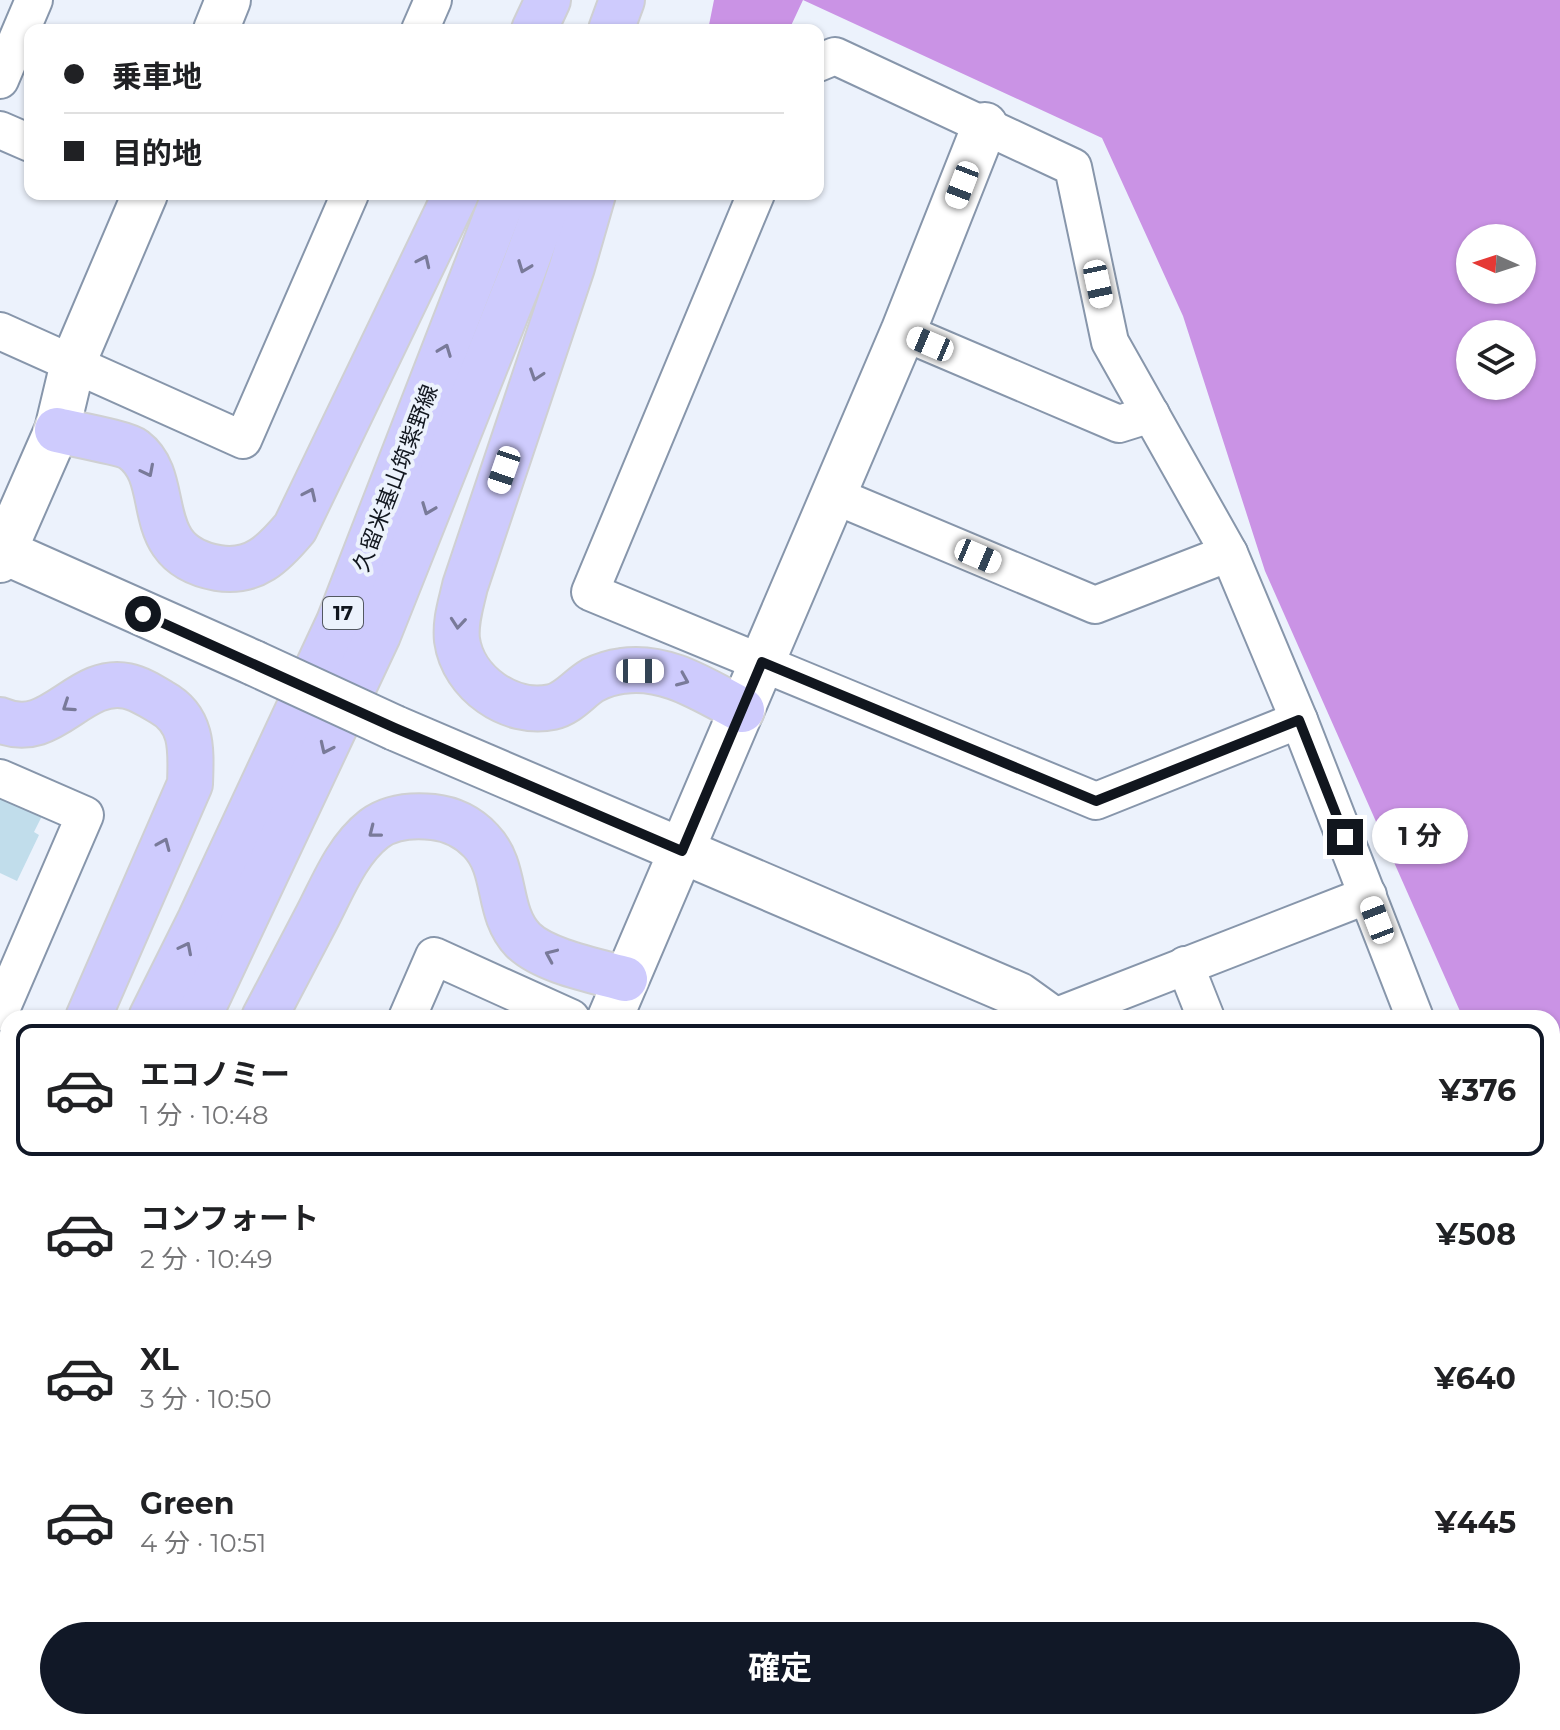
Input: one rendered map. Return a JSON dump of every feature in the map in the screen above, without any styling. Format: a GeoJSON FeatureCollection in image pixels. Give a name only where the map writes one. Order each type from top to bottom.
{"type":"FeatureCollection","features":[{"type":"Feature","properties":{"kind":"main road"},"geometry":{"type":"LineString","coordinates":[[537,24],[548,0]]}},
{"type":"Feature","properties":{"kind":"main road"},"geometry":{"type":"LineString","coordinates":[[568,24],[577,0]]}},
{"type":"Feature","properties":{"kind":"main road"},"geometry":{"type":"LineString","coordinates":[[613,24],[622,0]]}},
{"type":"Feature","properties":{"kind":"main road"},"geometry":{"type":"LineString","coordinates":[[641,24],[647,0]]}},
{"type":"Feature","properties":{"kind":"main road"},"geometry":{"type":"LineString","coordinates":[[57,430],[133,449],[148,467],[160,517],[170,539],[192,558],[203,565],[223,569],[241,569],[258,564],[274,553],[295,528],[453,200]]}},
{"type":"Feature","properties":{"kind":"main road","name":"久留米基山筑紫野線"},"geometry":{"type":"LineString","coordinates":[[155,1010],[339,622],[503,200]]}},
{"type":"Feature","properties":{"kind":"main road","name":"久留米基山筑紫野線"},"geometry":{"type":"LineString","coordinates":[[202,1010],[378,635],[549,200]]}},
{"type":"Feature","properties":{"kind":"main road"},"geometry":{"type":"LineString","coordinates":[[591,200],[572,267],[465,586],[456,624],[458,645],[470,671],[487,691],[504,701],[553,707],[576,695],[594,680],[623,671],[657,671],[685,680],[742,710]]}},
{"type":"Feature","properties":{"kind":"main road"},"geometry":{"type":"LineString","coordinates":[[0,720],[29,724],[46,721],[98,689],[127,686],[172,708],[184,725],[192,746],[190,784],[91,1010]]}},
{"type":"Feature","properties":{"kind":"main road"},"geometry":{"type":"LineString","coordinates":[[268,1010],[349,855],[375,828],[398,818],[442,818],[467,828],[484,843],[501,880],[508,921],[525,942],[617,999]]}},
{"type":"Feature","properties":{"kind":"street"},"geometry":{"type":"LineString","coordinates":[[0,80],[34,0]]}},
{"type":"Feature","properties":{"kind":"street"},"geometry":{"type":"LineString","coordinates":[[218,24],[228,0]]}},
{"type":"Feature","properties":{"kind":"street"},"geometry":{"type":"LineString","coordinates":[[423,24],[433,0]]}},
{"type":"Feature","properties":{"kind":"street"},"geometry":{"type":"LineString","coordinates":[[824,61],[835,56],[1073,167],[1110,342],[1229,553],[1299,720],[1412,1010]]}},
{"type":"Feature","properties":{"kind":"street"},"geometry":{"type":"LineString","coordinates":[[617,999],[903,332],[985,125]]}},
{"type":"Feature","properties":{"kind":"street"},"geometry":{"type":"LineString","coordinates":[[0,130],[24,140]]}},
{"type":"Feature","properties":{"kind":"street"},"geometry":{"type":"LineString","coordinates":[[142,200],[73,363],[57,430],[1,554],[254,663],[395,728],[1019,995],[1040,1010]]}},
{"type":"Feature","properties":{"kind":"street"},"geometry":{"type":"LineString","coordinates":[[0,331],[243,440],[347,200]]}},
{"type":"Feature","properties":{"kind":"street"},"geometry":{"type":"LineString","coordinates":[[753,200],[590,592],[1096,801],[1299,720]]}},
{"type":"Feature","properties":{"kind":"street"},"geometry":{"type":"LineString","coordinates":[[903,332],[1119,424],[1151,414]]}},
{"type":"Feature","properties":{"kind":"street"},"geometry":{"type":"LineString","coordinates":[[833,495],[1095,605],[1229,553]]}},
{"type":"Feature","properties":{"kind":"street"},"geometry":{"type":"LineString","coordinates":[[0,778],[85,815],[1,1010]]}},
{"type":"Feature","properties":{"kind":"street"},"geometry":{"type":"LineString","coordinates":[[1071,1010],[1368,895]]}},
{"type":"Feature","properties":{"kind":"street"},"geometry":{"type":"LineString","coordinates":[[410,1010],[434,956],[553,1010]]}},
{"type":"Feature","properties":{"kind":"street"},"geometry":{"type":"LineString","coordinates":[[1185,965],[1203,1010]]}},
{"type":"Feature","properties":{"kind":"shaded area"},"geometry":{"type":"Polygon","coordinates":[[[714,0],[803,0],[792,24],[709,24],[714,0]]]}},
{"type":"Feature","properties":{"kind":"shaded area"},"geometry":{"type":"Polygon","coordinates":[[[803,0],[1560,0],[1560,1010],[1459,1010],[1265,571],[1183,316],[1102,138],[803,0]]]}},
{"type":"Feature","properties":{"kind":"building"},"geometry":{"type":"Polygon","coordinates":[[[0,790],[44,812],[34,832],[39,835],[17,881],[0,873],[0,790]]]}},
{"type":"Feature","properties":{"kind":"route"},"geometry":{"type":"LineString","coordinates":[[143,614],[395,728],[682,851],[762,662],[1096,801],[1299,720],[1345,837]]}}]}
